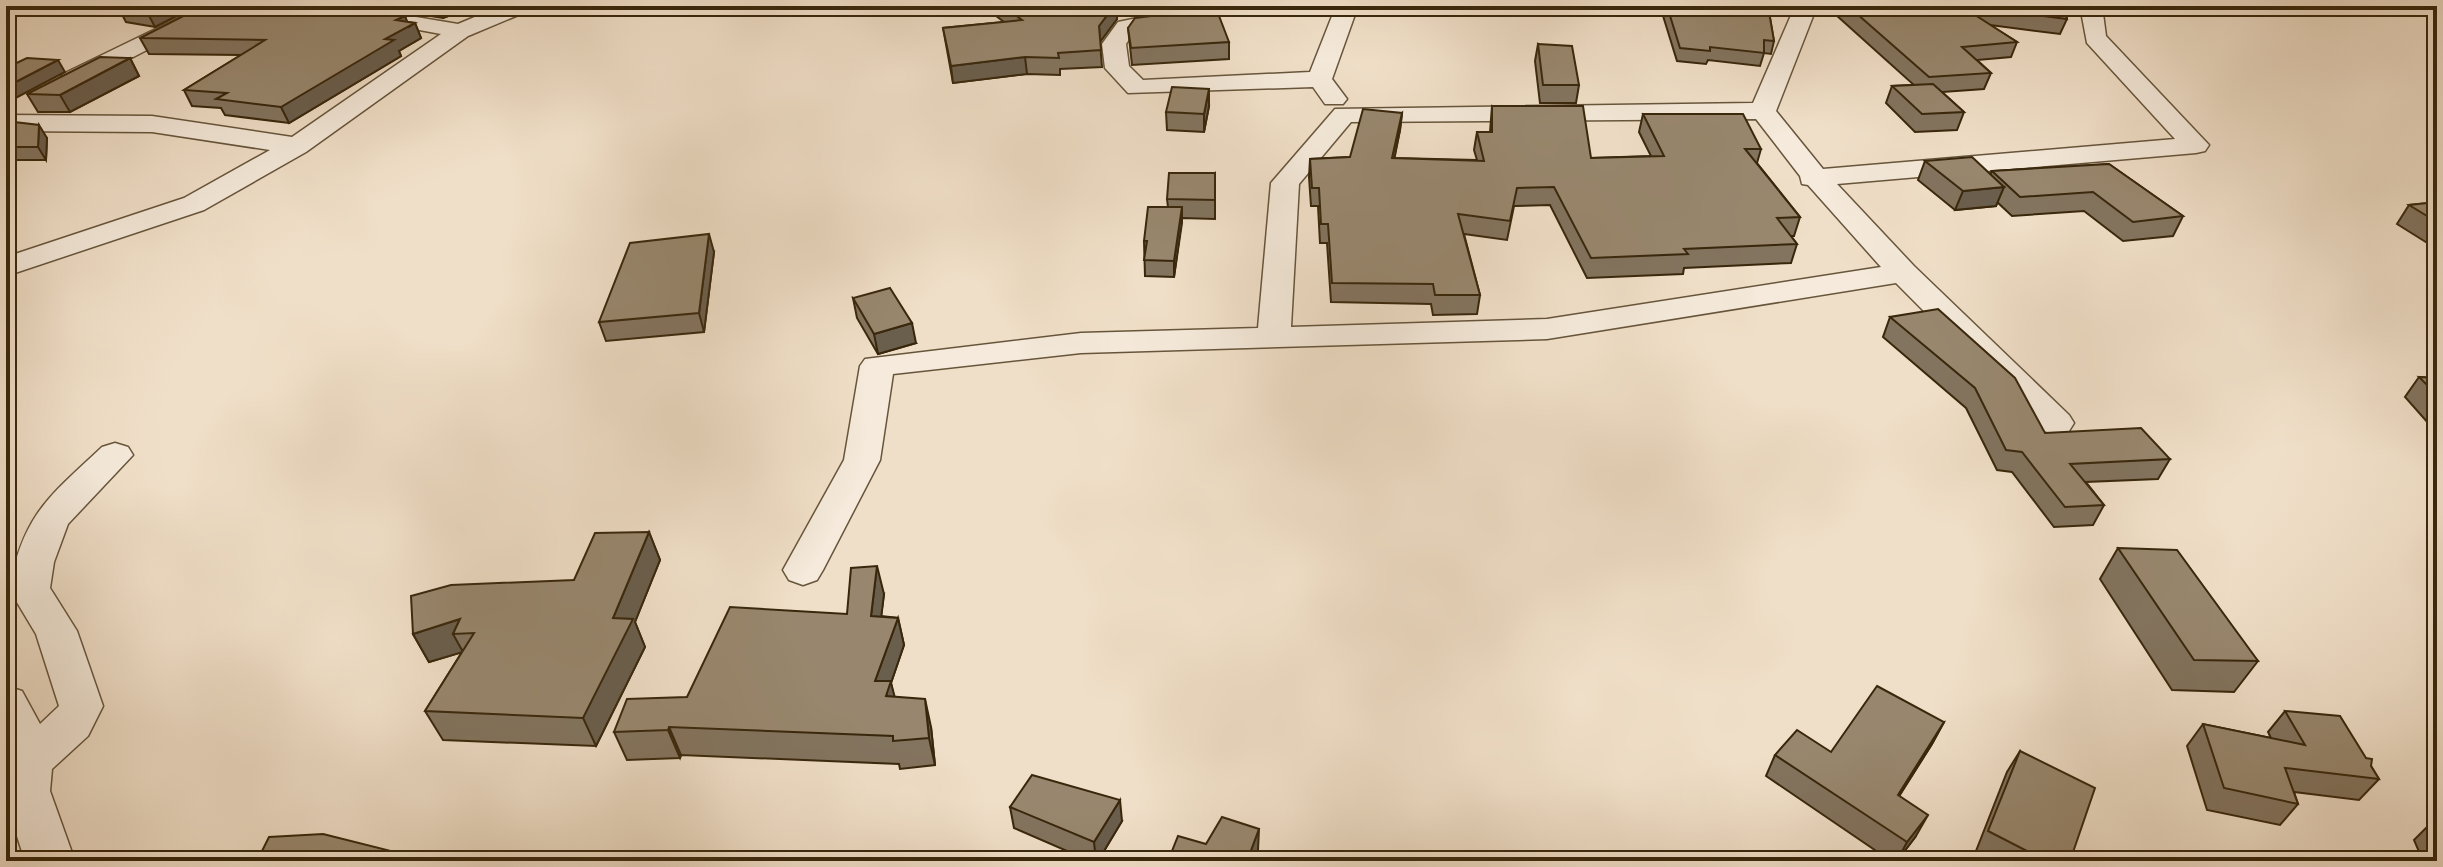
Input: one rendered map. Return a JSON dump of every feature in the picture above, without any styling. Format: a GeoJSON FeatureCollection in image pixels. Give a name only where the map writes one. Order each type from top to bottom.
{"type":"FeatureCollection","features":[{"type":"Feature","properties":{"kind":"street"},"geometry":{"type":"LineString","coordinates":[[54,89],[221,6]]}},
{"type":"Feature","properties":{"kind":"street"},"geometry":{"type":"LineString","coordinates":[[324,6],[345,13],[415,20],[460,31]]}},
{"type":"Feature","properties":{"kind":"street"},"geometry":{"type":"LineString","coordinates":[[6,267],[194,204],[297,146],[460,31],[520,6]]}},
{"type":"Feature","properties":{"kind":"street"},"geometry":{"type":"LineString","coordinates":[[1228,6],[1126,27],[1114,44],[1117,68],[1137,88],[1320,79]]}},
{"type":"Feature","properties":{"kind":"street"},"geometry":{"type":"LineString","coordinates":[[1320,79],[1347,6]]}},
{"type":"Feature","properties":{"kind":"street"},"geometry":{"type":"LineString","coordinates":[[1763,111],[1806,6]]}},
{"type":"Feature","properties":{"kind":"street"},"geometry":{"type":"LineString","coordinates":[[1812,178],[2196,145],[2095,38],[2091,6]]}},
{"type":"Feature","properties":{"kind":"street"},"geometry":{"type":"LineString","coordinates":[[1320,79],[1344,114]]}},
{"type":"Feature","properties":{"kind":"street"},"geometry":{"type":"LineString","coordinates":[[6,116],[30,103]]}},
{"type":"Feature","properties":{"kind":"street"},"geometry":{"type":"LineString","coordinates":[[1274,338],[1285,183],[1344,114],[1763,111]]}},
{"type":"Feature","properties":{"kind":"street"},"geometry":{"type":"LineString","coordinates":[[1763,111],[1812,178],[1902,273],[2056,423]]}},
{"type":"Feature","properties":{"kind":"street"},"geometry":{"type":"LineString","coordinates":[[6,123],[152,124],[297,146]]}},
{"type":"Feature","properties":{"kind":"street"},"geometry":{"type":"LineString","coordinates":[[803,570],[862,460],[877,366],[1081,343],[1547,329],[1902,273]]}},
{"type":"Feature","properties":{"kind":"street"},"geometry":{"type":"LineString","coordinates":[[30,761],[72,723],[81,706],[56,631],[29,589],[20,562],[51,518],[115,455]]}},
{"type":"Feature","properties":{"kind":"street"},"geometry":{"type":"LineString","coordinates":[[6,704],[17,722],[30,761],[26,791],[50,861]]}},
{"type":"Feature","properties":{"kind":"building"},"geometry":{"type":"Polygon","coordinates":[[[120,6],[159,6],[147,12],[120,6]]]}},
{"type":"Feature","properties":{"kind":"building"},"geometry":{"type":"Polygon","coordinates":[[[203,6],[347,6],[405,16],[396,20],[415,23],[385,39],[394,40],[281,107],[216,99],[227,93],[184,90],[265,40],[140,38],[203,6]]]}},
{"type":"Feature","properties":{"kind":"building"},"geometry":{"type":"Polygon","coordinates":[[[1003,6],[1114,6],[1099,26],[1101,50],[1058,53],[1059,58],[1025,57],[951,66],[943,28],[1022,20],[1003,6]]]}},
{"type":"Feature","properties":{"kind":"building"},"geometry":{"type":"Polygon","coordinates":[[[1667,6],[1768,6],[1774,41],[1764,40],[1764,53],[1710,47],[1710,51],[1680,48],[1667,6]]]}},
{"type":"Feature","properties":{"kind":"building"},"geometry":{"type":"Polygon","coordinates":[[[1848,6],[1961,6],[2017,42],[1962,47],[1991,73],[1929,77],[1848,6]]]}},
{"type":"Feature","properties":{"kind":"building"},"geometry":{"type":"Polygon","coordinates":[[[1967,6],[2064,6],[2067,19],[1967,6]]]}},
{"type":"Feature","properties":{"kind":"building"},"geometry":{"type":"Polygon","coordinates":[[[1216,8],[1229,42],[1131,48],[1128,28],[1135,18],[1216,8]]]}},
{"type":"Feature","properties":{"kind":"building"},"geometry":{"type":"Polygon","coordinates":[[[1538,44],[1572,46],[1579,85],[1543,85],[1538,44]]]}},
{"type":"Feature","properties":{"kind":"building"},"geometry":{"type":"Polygon","coordinates":[[[100,57],[130,58],[60,95],[27,94],[100,57]]]}},
{"type":"Feature","properties":{"kind":"building"},"geometry":{"type":"Polygon","coordinates":[[[27,58],[58,60],[6,87],[6,68],[27,58]]]}},
{"type":"Feature","properties":{"kind":"building"},"geometry":{"type":"Polygon","coordinates":[[[1933,84],[1964,112],[1922,114],[1892,86],[1933,84]]]}},
{"type":"Feature","properties":{"kind":"building"},"geometry":{"type":"Polygon","coordinates":[[[1172,87],[1209,89],[1204,114],[1166,112],[1172,87]]]}},
{"type":"Feature","properties":{"kind":"building"},"geometry":{"type":"Polygon","coordinates":[[[1492,106],[1583,106],[1591,158],[1664,156],[1643,114],[1743,114],[1761,149],[1745,149],[1800,217],[1777,218],[1797,244],[1684,249],[1688,254],[1591,258],[1554,187],[1517,188],[1510,221],[1458,214],[1480,295],[1435,295],[1433,284],[1332,283],[1328,224],[1321,224],[1319,188],[1312,188],[1310,159],[1350,157],[1363,109],[1402,113],[1392,158],[1484,161],[1477,132],[1492,132],[1492,106]]]}},
{"type":"Feature","properties":{"kind":"building"},"geometry":{"type":"Polygon","coordinates":[[[6,121],[39,125],[38,147],[6,147],[6,121]]]}},
{"type":"Feature","properties":{"kind":"building"},"geometry":{"type":"Polygon","coordinates":[[[1972,157],[2004,187],[1963,191],[1925,161],[1972,157]]]}},
{"type":"Feature","properties":{"kind":"building"},"geometry":{"type":"Polygon","coordinates":[[[2109,164],[2183,216],[2133,222],[2093,192],[2020,197],[1992,171],[2109,164]]]}},
{"type":"Feature","properties":{"kind":"building"},"geometry":{"type":"Polygon","coordinates":[[[1169,173],[1215,173],[1215,200],[1167,199],[1169,173]]]}},
{"type":"Feature","properties":{"kind":"building"},"geometry":{"type":"Polygon","coordinates":[[[2437,202],[2437,222],[2409,205],[2437,202]]]}},
{"type":"Feature","properties":{"kind":"building"},"geometry":{"type":"Polygon","coordinates":[[[1148,207],[1182,207],[1174,261],[1144,260],[1148,207]]]}},
{"type":"Feature","properties":{"kind":"building"},"geometry":{"type":"Polygon","coordinates":[[[709,234],[699,313],[599,322],[630,243],[709,234]]]}},
{"type":"Feature","properties":{"kind":"building"},"geometry":{"type":"Polygon","coordinates":[[[890,288],[912,323],[874,334],[853,298],[890,288]]]}},
{"type":"Feature","properties":{"kind":"building"},"geometry":{"type":"Polygon","coordinates":[[[1938,309],[2015,378],[2045,433],[2141,428],[2170,459],[2070,464],[2104,505],[2065,507],[2022,452],[2006,450],[1975,388],[1890,317],[1938,309]]]}},
{"type":"Feature","properties":{"kind":"building"},"geometry":{"type":"Polygon","coordinates":[[[2419,377],[2437,378],[2437,395],[2419,377]]]}},
{"type":"Feature","properties":{"kind":"building"},"geometry":{"type":"Polygon","coordinates":[[[649,532],[613,618],[633,619],[583,718],[425,711],[474,633],[453,634],[460,619],[413,634],[411,596],[451,585],[574,580],[595,533],[649,532]]]}},
{"type":"Feature","properties":{"kind":"building"},"geometry":{"type":"Polygon","coordinates":[[[2118,548],[2177,550],[2258,661],[2194,660],[2118,548]]]}},
{"type":"Feature","properties":{"kind":"building"},"geometry":{"type":"Polygon","coordinates":[[[877,566],[871,616],[898,618],[875,681],[891,681],[886,696],[925,699],[929,738],[893,741],[893,736],[669,727],[668,730],[614,732],[627,699],[687,697],[730,607],[847,614],[851,568],[877,566]]]}},
{"type":"Feature","properties":{"kind":"building"},"geometry":{"type":"Polygon","coordinates":[[[1877,686],[1944,722],[1898,795],[1928,815],[1907,842],[1775,755],[1797,730],[1831,752],[1877,686]]]}},
{"type":"Feature","properties":{"kind":"building"},"geometry":{"type":"Polygon","coordinates":[[[2285,711],[2340,716],[2366,758],[2372,759],[2371,766],[2379,779],[2285,768],[2298,804],[2224,788],[2203,724],[2305,745],[2285,711]]]}},
{"type":"Feature","properties":{"kind":"building"},"geometry":{"type":"Polygon","coordinates":[[[2020,751],[2095,788],[2070,861],[2025,861],[2029,852],[1988,831],[2020,751]]]}},
{"type":"Feature","properties":{"kind":"building"},"geometry":{"type":"Polygon","coordinates":[[[1032,775],[1120,800],[1094,842],[1010,807],[1032,775]]]}},
{"type":"Feature","properties":{"kind":"building"},"geometry":{"type":"Polygon","coordinates":[[[1222,817],[1259,829],[1247,861],[1168,861],[1178,836],[1206,844],[1222,817]]]}},
{"type":"Feature","properties":{"kind":"building"},"geometry":{"type":"Polygon","coordinates":[[[323,834],[395,852],[388,861],[257,861],[269,837],[323,834]]]}}]}
